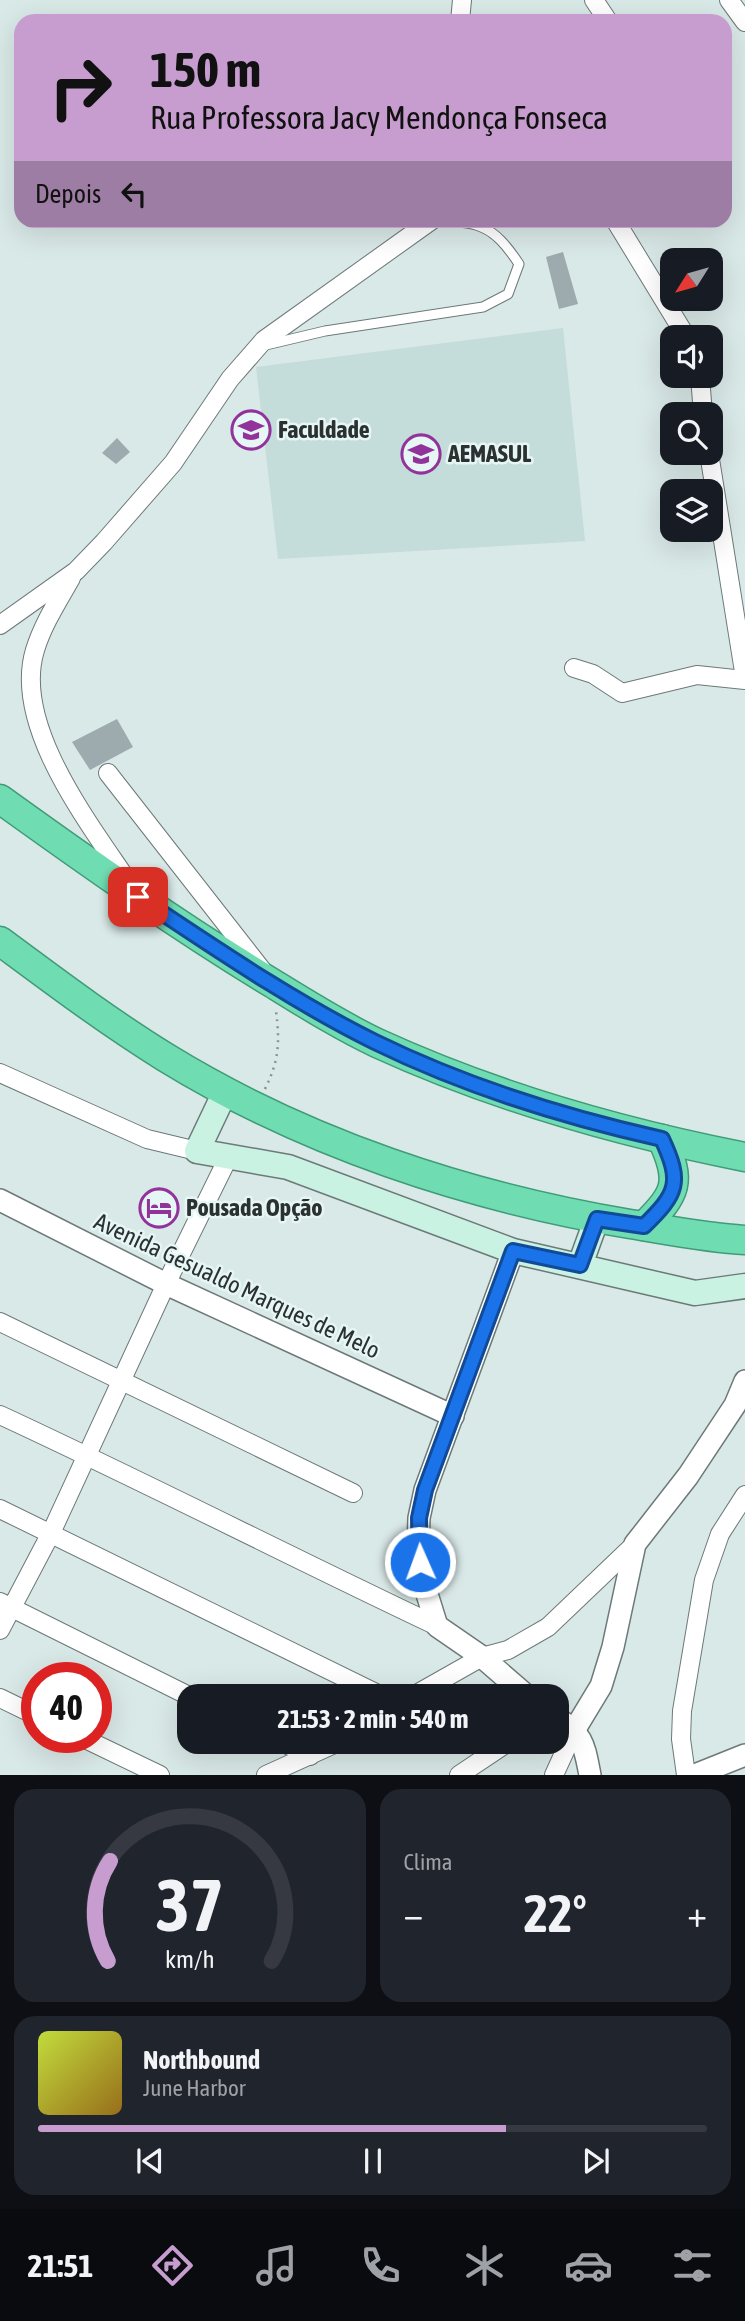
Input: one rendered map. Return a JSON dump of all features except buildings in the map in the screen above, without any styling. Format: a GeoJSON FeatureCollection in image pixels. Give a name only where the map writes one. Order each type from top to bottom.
{"type":"FeatureCollection","features":[{"type":"Feature","properties":{"kind":"highway"},"geometry":{"type":"LineString","coordinates":[[0,799],[138,897],[273,984],[375,1042],[454,1076],[541,1107],[662,1139],[745,1157]]}},
{"type":"Feature","properties":{"kind":"highway"},"geometry":{"type":"LineString","coordinates":[[0,942],[96,1012],[167,1058],[257,1106],[336,1143],[507,1199],[597,1219],[745,1240]]}},
{"type":"Feature","properties":{"kind":"highway"},"geometry":{"type":"LineString","coordinates":[[644,1226],[666,1203],[675,1186],[673,1162],[662,1139]]}},
{"type":"Feature","properties":{"kind":"main road"},"geometry":{"type":"LineString","coordinates":[[226,1090],[197,1152],[288,1167],[513,1251],[695,1293],[745,1286]]}},
{"type":"Feature","properties":{"kind":"main road"},"geometry":{"type":"LineString","coordinates":[[580,1265],[597,1219]]}},
{"type":"Feature","properties":{"kind":"street"},"geometry":{"type":"LineString","coordinates":[[729,0],[745,22]]}},
{"type":"Feature","properties":{"kind":"street"},"geometry":{"type":"LineString","coordinates":[[138,897],[91,826],[45,744],[32,697],[30,678],[34,652],[44,625],[76,571],[173,463],[230,379],[257,347],[302,311],[421,228]]}},
{"type":"Feature","properties":{"kind":"street"},"geometry":{"type":"LineString","coordinates":[[620,228],[679,325]]}},
{"type":"Feature","properties":{"kind":"street"},"geometry":{"type":"LineString","coordinates":[[574,668],[593,674],[622,693],[697,675],[745,679],[711,465]]}},
{"type":"Feature","properties":{"kind":"street"},"geometry":{"type":"LineString","coordinates":[[0,625],[76,571]]}},
{"type":"Feature","properties":{"kind":"street"},"geometry":{"type":"LineString","coordinates":[[108,773],[273,984]]}},
{"type":"Feature","properties":{"kind":"street"},"geometry":{"type":"LineString","coordinates":[[0,1073],[147,1139],[197,1152]]}},
{"type":"Feature","properties":{"kind":"street"},"geometry":{"type":"LineString","coordinates":[[0,1630],[6,1604],[51,1533],[86,1453],[229,1156]]}},
{"type":"Feature","properties":{"kind":"street","name":"Avenida Gesualdo Marques de Melo"},"geometry":{"type":"LineString","coordinates":[[0,1200],[166,1284],[453,1416]]}},
{"type":"Feature","properties":{"kind":"street"},"geometry":{"type":"LineString","coordinates":[[437,1626],[422,1578],[418,1547],[419,1518],[434,1463],[513,1251]]}},
{"type":"Feature","properties":{"kind":"street"},"geometry":{"type":"LineString","coordinates":[[0,1322],[354,1493]]}},
{"type":"Feature","properties":{"kind":"street"},"geometry":{"type":"LineString","coordinates":[[434,1684],[482,1657],[508,1650],[548,1628],[635,1544],[688,1476],[735,1405],[745,1381]]}},
{"type":"Feature","properties":{"kind":"street"},"geometry":{"type":"LineString","coordinates":[[0,1415],[86,1453],[238,1532],[437,1626],[482,1657],[513,1684]]}},
{"type":"Feature","properties":{"kind":"street"},"geometry":{"type":"LineString","coordinates":[[686,1775],[681,1739],[682,1711],[704,1580],[720,1534],[745,1496]]}},
{"type":"Feature","properties":{"kind":"street"},"geometry":{"type":"LineString","coordinates":[[0,1509],[358,1684]]}},
{"type":"Feature","properties":{"kind":"street"},"geometry":{"type":"LineString","coordinates":[[554,1775],[575,1729],[601,1686],[614,1647],[635,1544]]}},
{"type":"Feature","properties":{"kind":"street"},"geometry":{"type":"LineString","coordinates":[[6,1604],[177,1690]]}},
{"type":"Feature","properties":{"kind":"street"},"geometry":{"type":"LineString","coordinates":[[0,1698],[21,1708]]}},
{"type":"Feature","properties":{"kind":"street"},"geometry":{"type":"LineString","coordinates":[[569,1725],[575,1729],[583,1742],[590,1775]]}},
{"type":"Feature","properties":{"kind":"street"},"geometry":{"type":"LineString","coordinates":[[112,1752],[160,1775]]}},
{"type":"Feature","properties":{"kind":"street"},"geometry":{"type":"LineString","coordinates":[[306,1754],[310,1756]]}},
{"type":"Feature","properties":{"kind":"street"},"geometry":{"type":"LineString","coordinates":[[266,1775],[314,1754]]}},
{"type":"Feature","properties":{"kind":"street"},"geometry":{"type":"LineString","coordinates":[[459,1775],[490,1754]]}},
{"type":"Feature","properties":{"kind":"street"},"geometry":{"type":"LineString","coordinates":[[695,1775],[745,1755]]}},
{"type":"Feature","properties":{"kind":"lane"},"geometry":{"type":"LineString","coordinates":[[257,347],[325,331],[483,307],[508,294],[519,264],[502,238],[483,228]]}},
{"type":"Feature","properties":{"kind":"path"},"geometry":{"type":"LineString","coordinates":[[257,1106],[277,1065],[279,1031],[273,984]]}},
{"type":"Feature","properties":{"kind":"shaded area","name":"AEMASUL"},"geometry":{"type":"Polygon","coordinates":[[[563,328],[585,541],[278,559],[256,367],[563,328]]]}},
{"type":"Feature","properties":{"kind":"place","name":"Faculdade"},"geometry":{"type":"Point","coordinates":[251,430]}},
{"type":"Feature","properties":{"kind":"place","name":"AEMASUL"},"geometry":{"type":"Point","coordinates":[421,454]}},
{"type":"Feature","properties":{"kind":"place","name":"Pousada Opção"},"geometry":{"type":"Point","coordinates":[159,1208]}},
{"type":"Feature","properties":{"kind":"route"},"geometry":{"type":"LineString","coordinates":[[138,897],[215,949],[375,1042],[454,1076],[541,1107],[612,1128],[662,1139],[673,1162],[675,1186],[661,1210],[644,1226],[597,1219],[580,1265],[513,1251],[425,1490],[419,1518],[420,1562]]}}]}
